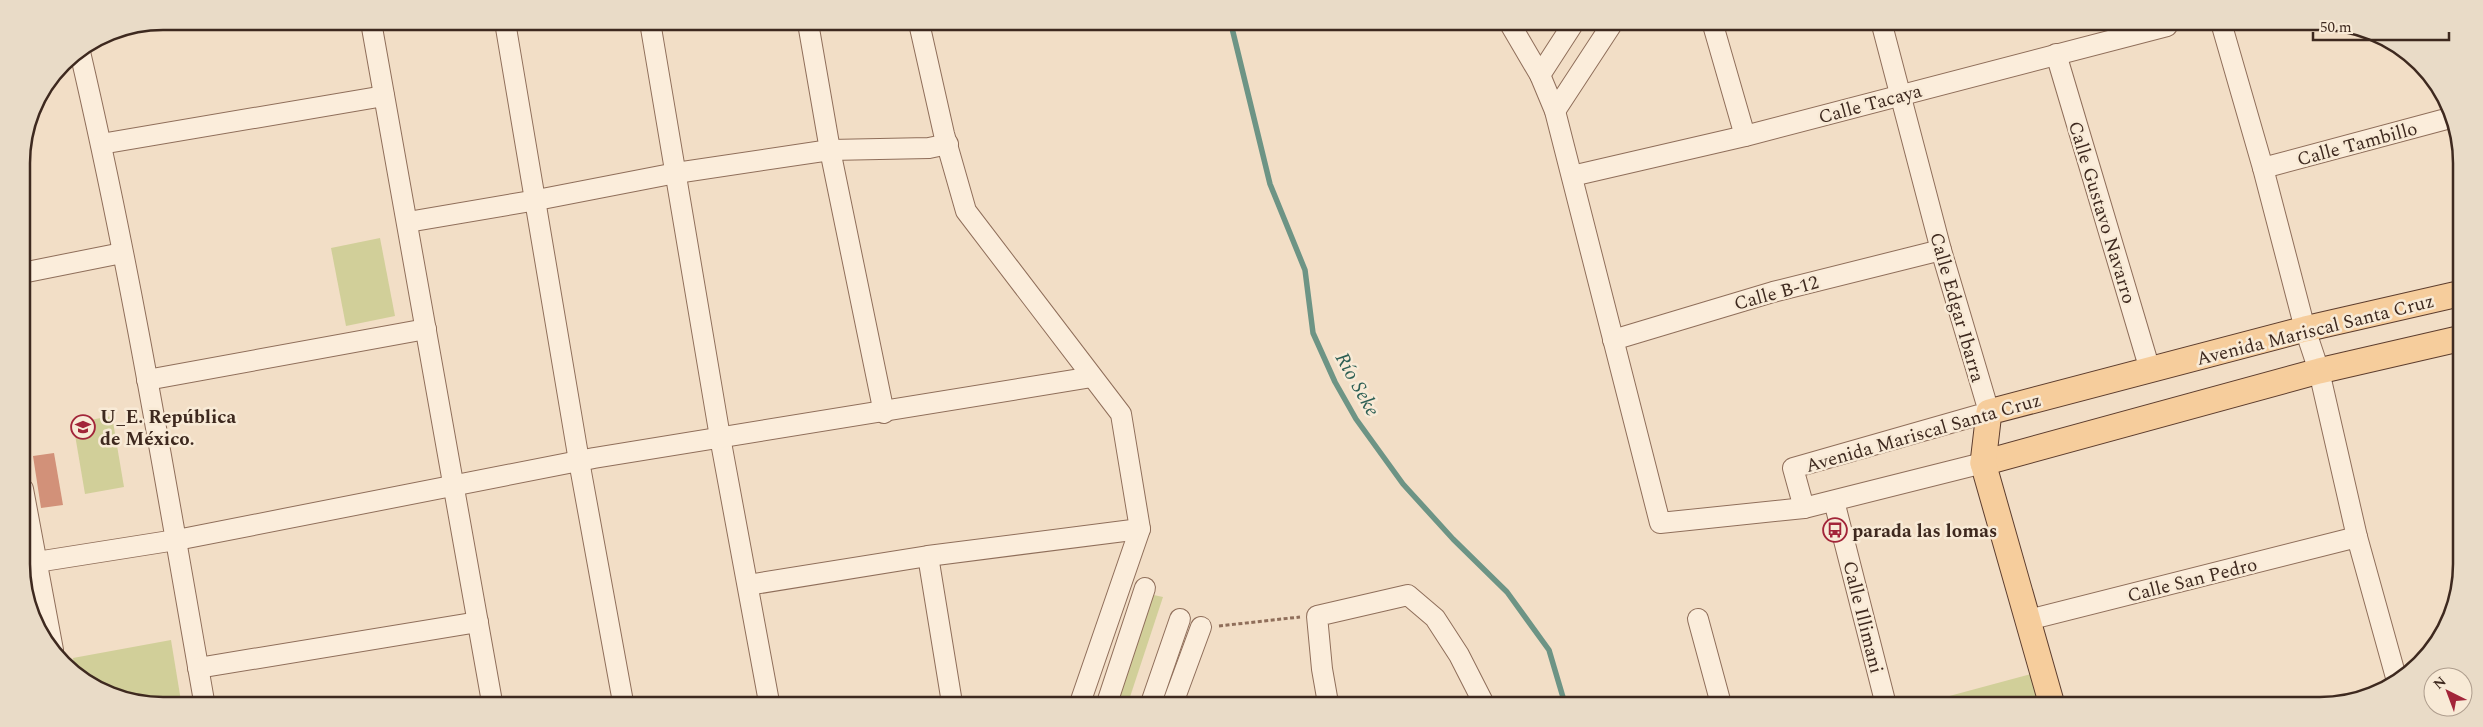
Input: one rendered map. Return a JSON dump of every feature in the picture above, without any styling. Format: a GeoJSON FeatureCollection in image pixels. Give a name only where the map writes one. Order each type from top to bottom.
{"type":"FeatureCollection","features":[{"type":"Feature","properties":{"kind":"main road","name":"Avenida Mariscal Santa Cruz"},"geometry":{"type":"LineString","coordinates":[[1989,412],[2305,328],[2453,295]]}},
{"type":"Feature","properties":{"kind":"main road"},"geometry":{"type":"LineString","coordinates":[[1983,464],[2319,371],[2453,340]]}},
{"type":"Feature","properties":{"kind":"main road","name":"Calle Edgar Ibarra"},"geometry":{"type":"LineString","coordinates":[[1989,412],[1983,464],[2050,697]]}},
{"type":"Feature","properties":{"kind":"street"},"geometry":{"type":"LineString","coordinates":[[372,30],[491,697]]}},
{"type":"Feature","properties":{"kind":"street"},"geometry":{"type":"LineString","coordinates":[[507,30],[579,461],[622,697]]}},
{"type":"Feature","properties":{"kind":"street"},"geometry":{"type":"LineString","coordinates":[[651,30],[720,437],[768,697]]}},
{"type":"Feature","properties":{"kind":"street"},"geometry":{"type":"LineString","coordinates":[[809,30],[830,150],[884,413]]}},
{"type":"Feature","properties":{"kind":"street"},"geometry":{"type":"LineString","coordinates":[[921,30],[966,211],[1121,414],[1140,529],[1082,697]]}},
{"type":"Feature","properties":{"kind":"street"},"geometry":{"type":"LineString","coordinates":[[1514,30],[1540,75],[1555,111],[1660,523],[1804,508],[1983,464]]}},
{"type":"Feature","properties":{"kind":"street"},"geometry":{"type":"LineString","coordinates":[[1540,75],[1569,30]]}},
{"type":"Feature","properties":{"kind":"street"},"geometry":{"type":"LineString","coordinates":[[1555,111],[1608,30]]}},
{"type":"Feature","properties":{"kind":"street"},"geometry":{"type":"LineString","coordinates":[[1714,30],[1745,136]]}},
{"type":"Feature","properties":{"kind":"street","name":"Calle Edgar Ibarra"},"geometry":{"type":"LineString","coordinates":[[1883,30],[1941,250],[1989,412]]}},
{"type":"Feature","properties":{"kind":"street","name":"Calle Tacaya"},"geometry":{"type":"LineString","coordinates":[[1572,176],[1745,136],[2151,30]]}},
{"type":"Feature","properties":{"kind":"street"},"geometry":{"type":"LineString","coordinates":[[2223,30],[2263,168],[2305,328],[2319,371],[2357,537],[2395,674]]}},
{"type":"Feature","properties":{"kind":"street","name":"Calle Gustavo Navarro"},"geometry":{"type":"LineString","coordinates":[[2056,54],[2150,370]]}},
{"type":"Feature","properties":{"kind":"street"},"geometry":{"type":"LineString","coordinates":[[81,58],[101,144],[147,380],[203,697]]}},
{"type":"Feature","properties":{"kind":"street"},"geometry":{"type":"LineString","coordinates":[[101,144],[384,96]]}},
{"type":"Feature","properties":{"kind":"street","name":"Calle Tambillo"},"geometry":{"type":"LineString","coordinates":[[2263,168],[2445,119]]}},
{"type":"Feature","properties":{"kind":"street"},"geometry":{"type":"LineString","coordinates":[[408,222],[537,200],[676,173],[830,150],[929,148],[948,144]]}},
{"type":"Feature","properties":{"kind":"street","name":"Calle B-12"},"geometry":{"type":"LineString","coordinates":[[1614,340],[1773,292],[1941,250]]}},
{"type":"Feature","properties":{"kind":"street"},"geometry":{"type":"LineString","coordinates":[[30,271],[122,253]]}},
{"type":"Feature","properties":{"kind":"street"},"geometry":{"type":"LineString","coordinates":[[147,380],[426,329]]}},
{"type":"Feature","properties":{"kind":"street"},"geometry":{"type":"LineString","coordinates":[[48,631],[31,563],[175,541],[579,461],[720,437],[884,413],[1092,377]]}},
{"type":"Feature","properties":{"kind":"street","name":"Avenida Mariscal Santa Cruz"},"geometry":{"type":"LineString","coordinates":[[1804,508],[1793,468],[1989,412]]}},
{"type":"Feature","properties":{"kind":"street","name":"Calle Illimani"},"geometry":{"type":"LineString","coordinates":[[1834,501],[1884,697]]}},
{"type":"Feature","properties":{"kind":"street"},"geometry":{"type":"LineString","coordinates":[[748,585],[928,556],[1140,529]]}},
{"type":"Feature","properties":{"kind":"street","name":"Calle San Pedro"},"geometry":{"type":"LineString","coordinates":[[2028,620],[2357,537]]}},
{"type":"Feature","properties":{"kind":"street"},"geometry":{"type":"LineString","coordinates":[[928,556],[951,697]]}},
{"type":"Feature","properties":{"kind":"street"},"geometry":{"type":"LineString","coordinates":[[1109,697],[1146,588]]}},
{"type":"Feature","properties":{"kind":"street"},"geometry":{"type":"LineString","coordinates":[[1327,697],[1322,670],[1317,616],[1408,595],[1435,618],[1459,655],[1480,697]]}},
{"type":"Feature","properties":{"kind":"street"},"geometry":{"type":"LineString","coordinates":[[1153,697],[1180,619]]}},
{"type":"Feature","properties":{"kind":"street"},"geometry":{"type":"LineString","coordinates":[[1698,619],[1719,697]]}},
{"type":"Feature","properties":{"kind":"street"},"geometry":{"type":"LineString","coordinates":[[198,668],[478,622]]}},
{"type":"Feature","properties":{"kind":"street"},"geometry":{"type":"LineString","coordinates":[[1180,693],[1201,627]]}},
{"type":"Feature","properties":{"kind":"path"},"geometry":{"type":"LineString","coordinates":[[1201,627],[1317,616]]}},
{"type":"Feature","properties":{"kind":"shaded area"},"geometry":{"type":"Polygon","coordinates":[[[380,238],[395,316],[346,326],[331,248],[380,238]]]}},
{"type":"Feature","properties":{"kind":"shaded area"},"geometry":{"type":"Polygon","coordinates":[[[112,416],[124,487],[85,494],[73,423],[112,416]]]}},
{"type":"Feature","properties":{"kind":"shaded area"},"geometry":{"type":"Polygon","coordinates":[[[1149,594],[1163,597],[1130,697],[1112,697],[1149,594]]]}},
{"type":"Feature","properties":{"kind":"shaded area"},"geometry":{"type":"Polygon","coordinates":[[[171,640],[180,697],[146,696],[112,687],[89,675],[74,663],[73,658],[171,640]]]}},
{"type":"Feature","properties":{"kind":"shaded area"},"geometry":{"type":"Polygon","coordinates":[[[2031,674],[2036,697],[1946,697],[2031,674]]]}},
{"type":"Feature","properties":{"kind":"building"},"geometry":{"type":"Polygon","coordinates":[[[54,453],[63,505],[41,508],[33,456],[54,453]]]}},
{"type":"Feature","properties":{"kind":"waterway","name":"Río Seke"},"geometry":{"type":"LineString","coordinates":[[1232,30],[1270,184],[1305,270],[1313,333],[1335,382],[1356,419],[1403,484],[1453,539],[1507,592],[1549,650],[1563,697]]}},
{"type":"Feature","properties":{"kind":"place","name":"U_E. República de México."},"geometry":{"type":"Point","coordinates":[83,427]}},
{"type":"Feature","properties":{"kind":"place","name":"parada las lomas"},"geometry":{"type":"Point","coordinates":[1835,530]}}]}
